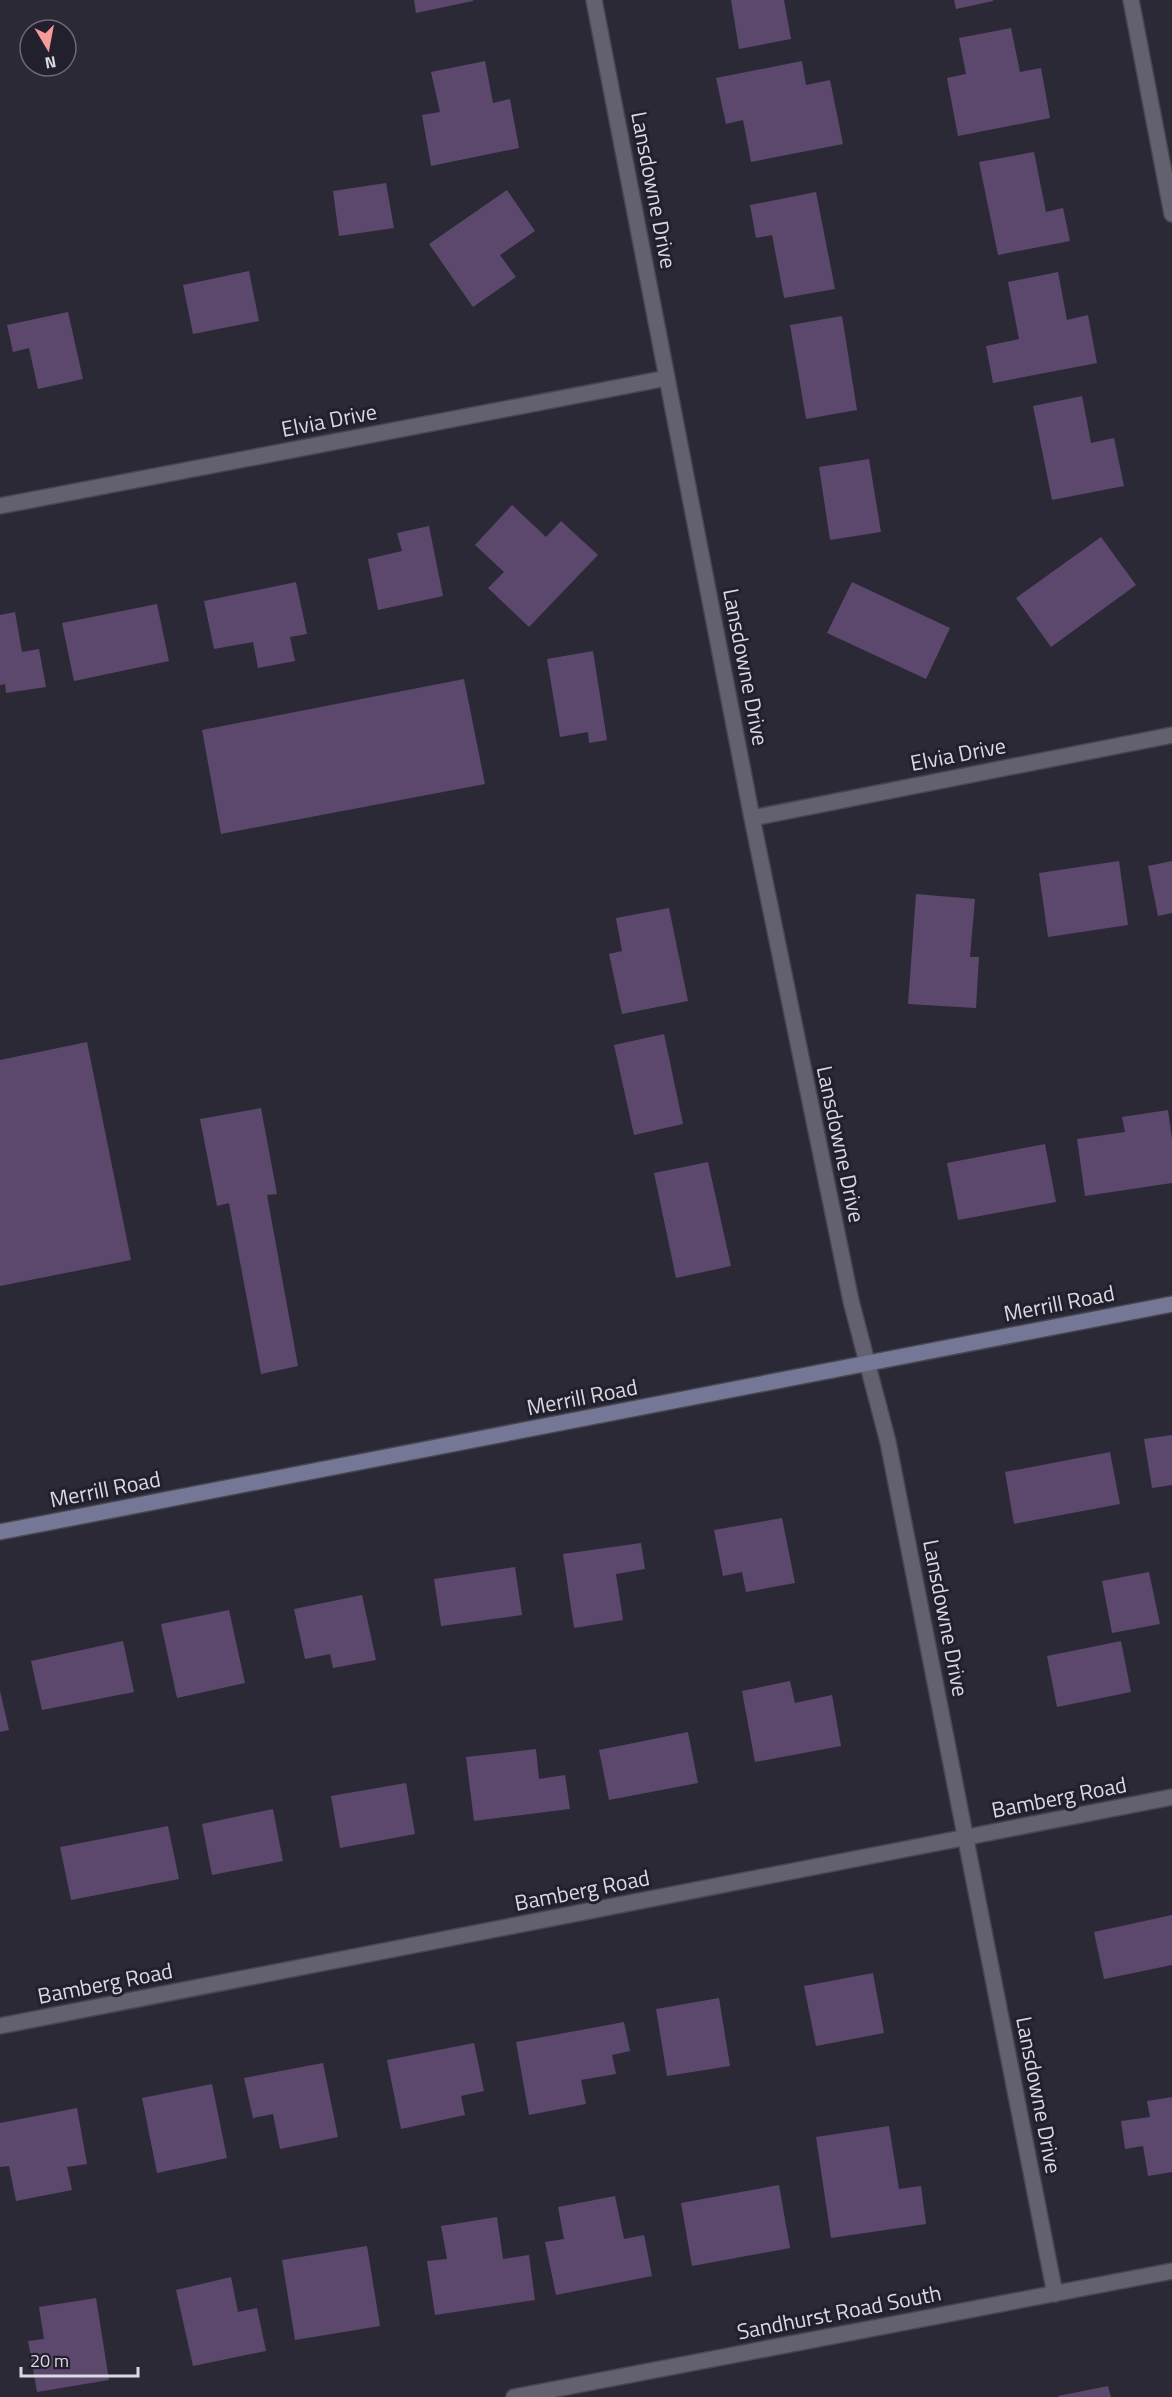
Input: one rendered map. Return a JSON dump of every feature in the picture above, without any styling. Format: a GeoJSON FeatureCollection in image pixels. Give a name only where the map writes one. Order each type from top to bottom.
{"type":"FeatureCollection","features":[{"type":"Feature","properties":{"kind":"main road","name":"Merrill Road"},"geometry":{"type":"LineString","coordinates":[[0,1532],[1172,1304]]}},
{"type":"Feature","properties":{"kind":"street","name":"Lansdowne Drive"},"geometry":{"type":"LineString","coordinates":[[594,0],[752,818],[851,1301],[888,1442],[1055,2294]]}},
{"type":"Feature","properties":{"kind":"street"},"geometry":{"type":"LineString","coordinates":[[1131,0],[1172,214]]}},
{"type":"Feature","properties":{"kind":"street","name":"Elvia Drive"},"geometry":{"type":"LineString","coordinates":[[0,506],[666,378]]}},
{"type":"Feature","properties":{"kind":"street","name":"Elvia Drive"},"geometry":{"type":"LineString","coordinates":[[752,818],[1172,735]]}},
{"type":"Feature","properties":{"kind":"street","name":"Bamberg Road"},"geometry":{"type":"LineString","coordinates":[[0,2026],[1172,1797]]}},
{"type":"Feature","properties":{"kind":"street","name":"Sandhurst Road South"},"geometry":{"type":"LineString","coordinates":[[514,2397],[1172,2271]]}},
{"type":"Feature","properties":{"kind":"building"},"geometry":{"type":"Polygon","coordinates":[[[414,0],[473,0],[473,1],[416,13],[414,0]]]}},
{"type":"Feature","properties":{"kind":"building"},"geometry":{"type":"Polygon","coordinates":[[[731,0],[784,0],[791,39],[739,49],[731,0]]]}},
{"type":"Feature","properties":{"kind":"building"},"geometry":{"type":"Polygon","coordinates":[[[954,0],[993,0],[993,1],[956,9],[954,0]]]}},
{"type":"Feature","properties":{"kind":"building"},"geometry":{"type":"Polygon","coordinates":[[[1011,28],[1020,72],[1041,68],[1050,118],[958,136],[947,78],[966,74],[959,38],[1011,28]]]}},
{"type":"Feature","properties":{"kind":"building"},"geometry":{"type":"Polygon","coordinates":[[[485,61],[493,103],[510,99],[519,148],[431,166],[422,115],[440,112],[431,72],[485,61]]]}},
{"type":"Feature","properties":{"kind":"building"},"geometry":{"type":"Polygon","coordinates":[[[802,61],[806,85],[830,80],[843,144],[751,162],[743,120],[726,124],[716,78],[802,61]]]}},
{"type":"Feature","properties":{"kind":"building"},"geometry":{"type":"Polygon","coordinates":[[[1034,152],[1046,212],[1063,208],[1070,241],[998,255],[979,162],[1034,152]]]}},
{"type":"Feature","properties":{"kind":"building"},"geometry":{"type":"Polygon","coordinates":[[[386,183],[394,228],[339,236],[333,191],[386,183]]]}},
{"type":"Feature","properties":{"kind":"building"},"geometry":{"type":"Polygon","coordinates":[[[507,190],[535,231],[500,255],[516,277],[473,307],[429,244],[507,190]]]}},
{"type":"Feature","properties":{"kind":"building"},"geometry":{"type":"Polygon","coordinates":[[[816,192],[835,289],[784,298],[772,235],[756,238],[750,205],[816,192]]]}},
{"type":"Feature","properties":{"kind":"building"},"geometry":{"type":"Polygon","coordinates":[[[249,271],[259,321],[193,334],[183,285],[249,271]]]}},
{"type":"Feature","properties":{"kind":"building"},"geometry":{"type":"Polygon","coordinates":[[[1058,272],[1067,320],[1088,315],[1097,363],[993,383],[986,346],[1019,339],[1008,282],[1058,272]]]}},
{"type":"Feature","properties":{"kind":"building"},"geometry":{"type":"Polygon","coordinates":[[[68,312],[83,379],[38,389],[29,348],[13,352],[7,325],[68,312]]]}},
{"type":"Feature","properties":{"kind":"building"},"geometry":{"type":"Polygon","coordinates":[[[842,316],[857,410],[806,419],[790,325],[842,316]]]}},
{"type":"Feature","properties":{"kind":"building"},"geometry":{"type":"Polygon","coordinates":[[[1082,396],[1091,443],[1114,438],[1124,486],[1052,500],[1033,406],[1082,396]]]}},
{"type":"Feature","properties":{"kind":"building"},"geometry":{"type":"Polygon","coordinates":[[[869,459],[881,532],[830,540],[819,467],[869,459]]]}},
{"type":"Feature","properties":{"kind":"building"},"geometry":{"type":"Polygon","coordinates":[[[512,505],[546,537],[561,521],[598,555],[529,627],[488,588],[504,572],[475,545],[512,505]]]}},
{"type":"Feature","properties":{"kind":"building"},"geometry":{"type":"Polygon","coordinates":[[[429,526],[443,596],[378,610],[368,559],[402,551],[397,533],[429,526]]]}},
{"type":"Feature","properties":{"kind":"building"},"geometry":{"type":"Polygon","coordinates":[[[1101,537],[1136,585],[1051,647],[1016,598],[1101,537]]]}},
{"type":"Feature","properties":{"kind":"building"},"geometry":{"type":"Polygon","coordinates":[[[296,582],[307,634],[290,637],[295,661],[258,668],[253,642],[214,649],[204,601],[296,582]]]}},
{"type":"Feature","properties":{"kind":"building"},"geometry":{"type":"Polygon","coordinates":[[[852,582],[950,628],[926,679],[827,633],[852,582]]]}},
{"type":"Feature","properties":{"kind":"building"},"geometry":{"type":"Polygon","coordinates":[[[157,604],[169,661],[74,681],[62,623],[157,604]]]}},
{"type":"Feature","properties":{"kind":"building"},"geometry":{"type":"Polygon","coordinates":[[[15,612],[22,652],[39,649],[46,687],[6,693],[5,684],[0,685],[0,615],[15,612]]]}},
{"type":"Feature","properties":{"kind":"building"},"geometry":{"type":"Polygon","coordinates":[[[593,651],[607,740],[589,743],[588,732],[560,737],[547,659],[593,651]]]}},
{"type":"Feature","properties":{"kind":"building"},"geometry":{"type":"Polygon","coordinates":[[[464,679],[485,784],[221,834],[202,730],[464,679]]]}},
{"type":"Feature","properties":{"kind":"building"},"geometry":{"type":"Polygon","coordinates":[[[1119,861],[1128,925],[1048,937],[1039,873],[1119,861]]]}},
{"type":"Feature","properties":{"kind":"building"},"geometry":{"type":"Polygon","coordinates":[[[1172,861],[1172,913],[1158,916],[1148,866],[1172,861]]]}},
{"type":"Feature","properties":{"kind":"building"},"geometry":{"type":"Polygon","coordinates":[[[916,894],[975,899],[970,957],[979,957],[976,1008],[908,1004],[916,894]]]}},
{"type":"Feature","properties":{"kind":"building"},"geometry":{"type":"Polygon","coordinates":[[[669,908],[688,1001],[622,1014],[609,954],[622,951],[616,918],[669,908]]]}},
{"type":"Feature","properties":{"kind":"building"},"geometry":{"type":"Polygon","coordinates":[[[664,1034],[683,1124],[634,1135],[614,1045],[664,1034]]]}},
{"type":"Feature","properties":{"kind":"building"},"geometry":{"type":"Polygon","coordinates":[[[87,1042],[131,1260],[0,1286],[0,1060],[87,1042]]]}},
{"type":"Feature","properties":{"kind":"building"},"geometry":{"type":"Polygon","coordinates":[[[261,1108],[277,1194],[267,1195],[298,1366],[261,1374],[229,1203],[217,1206],[200,1119],[261,1108]]]}},
{"type":"Feature","properties":{"kind":"building"},"geometry":{"type":"Polygon","coordinates":[[[1168,1110],[1172,1139],[1172,1183],[1085,1196],[1077,1139],[1125,1132],[1122,1117],[1168,1110]]]}},
{"type":"Feature","properties":{"kind":"building"},"geometry":{"type":"Polygon","coordinates":[[[1045,1144],[1056,1202],[958,1220],[947,1163],[1045,1144]]]}},
{"type":"Feature","properties":{"kind":"building"},"geometry":{"type":"Polygon","coordinates":[[[708,1162],[731,1266],[676,1278],[654,1173],[708,1162]]]}},
{"type":"Feature","properties":{"kind":"building"},"geometry":{"type":"Polygon","coordinates":[[[1172,1435],[1172,1485],[1152,1488],[1144,1439],[1172,1435]]]}},
{"type":"Feature","properties":{"kind":"building"},"geometry":{"type":"Polygon","coordinates":[[[1110,1452],[1120,1504],[1014,1524],[1005,1472],[1110,1452]]]}},
{"type":"Feature","properties":{"kind":"building"},"geometry":{"type":"Polygon","coordinates":[[[782,1518],[795,1583],[746,1592],[742,1572],[723,1576],[714,1530],[782,1518]]]}},
{"type":"Feature","properties":{"kind":"building"},"geometry":{"type":"Polygon","coordinates":[[[641,1543],[645,1569],[616,1574],[623,1620],[574,1628],[563,1554],[641,1543]]]}},
{"type":"Feature","properties":{"kind":"building"},"geometry":{"type":"Polygon","coordinates":[[[515,1567],[522,1615],[441,1626],[434,1579],[515,1567]]]}},
{"type":"Feature","properties":{"kind":"building"},"geometry":{"type":"Polygon","coordinates":[[[1149,1572],[1160,1624],[1112,1633],[1102,1581],[1149,1572]]]}},
{"type":"Feature","properties":{"kind":"building"},"geometry":{"type":"Polygon","coordinates":[[[362,1595],[376,1660],[333,1668],[330,1654],[305,1659],[294,1609],[362,1595]]]}},
{"type":"Feature","properties":{"kind":"building"},"geometry":{"type":"Polygon","coordinates":[[[229,1610],[245,1683],[177,1698],[161,1624],[229,1610]]]}},
{"type":"Feature","properties":{"kind":"building"},"geometry":{"type":"Polygon","coordinates":[[[123,1641],[134,1692],[42,1710],[31,1661],[123,1641]]]}},
{"type":"Feature","properties":{"kind":"building"},"geometry":{"type":"Polygon","coordinates":[[[1121,1641],[1131,1692],[1057,1707],[1047,1656],[1121,1641]]]}},
{"type":"Feature","properties":{"kind":"building"},"geometry":{"type":"Polygon","coordinates":[[[790,1681],[795,1703],[832,1695],[841,1746],[755,1762],[742,1691],[790,1681]]]}},
{"type":"Feature","properties":{"kind":"building"},"geometry":{"type":"Polygon","coordinates":[[[0,1691],[9,1730],[0,1732],[0,1691]]]}},
{"type":"Feature","properties":{"kind":"building"},"geometry":{"type":"Polygon","coordinates":[[[688,1732],[698,1783],[609,1800],[599,1750],[688,1732]]]}},
{"type":"Feature","properties":{"kind":"building"},"geometry":{"type":"Polygon","coordinates":[[[536,1749],[539,1779],[565,1775],[570,1809],[474,1821],[466,1757],[536,1749]]]}},
{"type":"Feature","properties":{"kind":"building"},"geometry":{"type":"Polygon","coordinates":[[[406,1783],[415,1834],[340,1848],[331,1796],[406,1783]]]}},
{"type":"Feature","properties":{"kind":"building"},"geometry":{"type":"Polygon","coordinates":[[[273,1809],[283,1861],[212,1875],[202,1824],[273,1809]]]}},
{"type":"Feature","properties":{"kind":"building"},"geometry":{"type":"Polygon","coordinates":[[[168,1826],[179,1879],[71,1900],[60,1847],[168,1826]]]}},
{"type":"Feature","properties":{"kind":"building"},"geometry":{"type":"Polygon","coordinates":[[[1172,1915],[1172,1965],[1104,1979],[1094,1932],[1172,1915]]]}},
{"type":"Feature","properties":{"kind":"building"},"geometry":{"type":"Polygon","coordinates":[[[873,1973],[884,2033],[816,2046],[804,1986],[873,1973]]]}},
{"type":"Feature","properties":{"kind":"building"},"geometry":{"type":"Polygon","coordinates":[[[719,1998],[730,2066],[667,2076],[656,2009],[719,1998]]]}},
{"type":"Feature","properties":{"kind":"building"},"geometry":{"type":"Polygon","coordinates":[[[624,2022],[630,2051],[612,2055],[616,2074],[581,2080],[586,2104],[529,2115],[516,2042],[624,2022]]]}},
{"type":"Feature","properties":{"kind":"building"},"geometry":{"type":"Polygon","coordinates":[[[474,2043],[484,2091],[461,2096],[465,2115],[401,2129],[387,2060],[474,2043]]]}},
{"type":"Feature","properties":{"kind":"building"},"geometry":{"type":"Polygon","coordinates":[[[323,2063],[338,2137],[280,2149],[273,2114],[253,2118],[244,2078],[323,2063]]]}},
{"type":"Feature","properties":{"kind":"building"},"geometry":{"type":"Polygon","coordinates":[[[212,2084],[227,2158],[157,2173],[142,2098],[212,2084]]]}},
{"type":"Feature","properties":{"kind":"building"},"geometry":{"type":"Polygon","coordinates":[[[1172,2097],[1172,2172],[1148,2176],[1143,2146],[1125,2149],[1121,2121],[1150,2117],[1147,2101],[1172,2097]]]}},
{"type":"Feature","properties":{"kind":"building"},"geometry":{"type":"Polygon","coordinates":[[[77,2108],[87,2164],[67,2167],[72,2190],[16,2201],[9,2166],[0,2167],[0,2123],[77,2108]]]}},
{"type":"Feature","properties":{"kind":"building"},"geometry":{"type":"Polygon","coordinates":[[[889,2126],[899,2189],[921,2186],[926,2224],[831,2238],[816,2137],[889,2126]]]}},
{"type":"Feature","properties":{"kind":"building"},"geometry":{"type":"Polygon","coordinates":[[[779,2185],[790,2248],[692,2266],[681,2203],[779,2185]]]}},
{"type":"Feature","properties":{"kind":"building"},"geometry":{"type":"Polygon","coordinates":[[[615,2196],[624,2239],[644,2235],[652,2276],[556,2295],[545,2242],[564,2239],[558,2207],[615,2196]]]}},
{"type":"Feature","properties":{"kind":"building"},"geometry":{"type":"Polygon","coordinates":[[[497,2217],[503,2259],[529,2255],[535,2300],[435,2315],[427,2261],[447,2259],[441,2226],[497,2217]]]}},
{"type":"Feature","properties":{"kind":"building"},"geometry":{"type":"Polygon","coordinates":[[[367,2246],[380,2326],[295,2340],[282,2260],[367,2246]]]}},
{"type":"Feature","properties":{"kind":"building"},"geometry":{"type":"Polygon","coordinates":[[[231,2277],[238,2312],[257,2308],[266,2351],[193,2366],[176,2290],[231,2277]]]}},
{"type":"Feature","properties":{"kind":"building"},"geometry":{"type":"Polygon","coordinates":[[[96,2298],[109,2380],[37,2392],[28,2341],[44,2339],[39,2307],[96,2298]]]}},
{"type":"Feature","properties":{"kind":"building"},"geometry":{"type":"Polygon","coordinates":[[[1108,2386],[1111,2397],[1058,2397],[1058,2396],[1108,2386]]]}}]}
